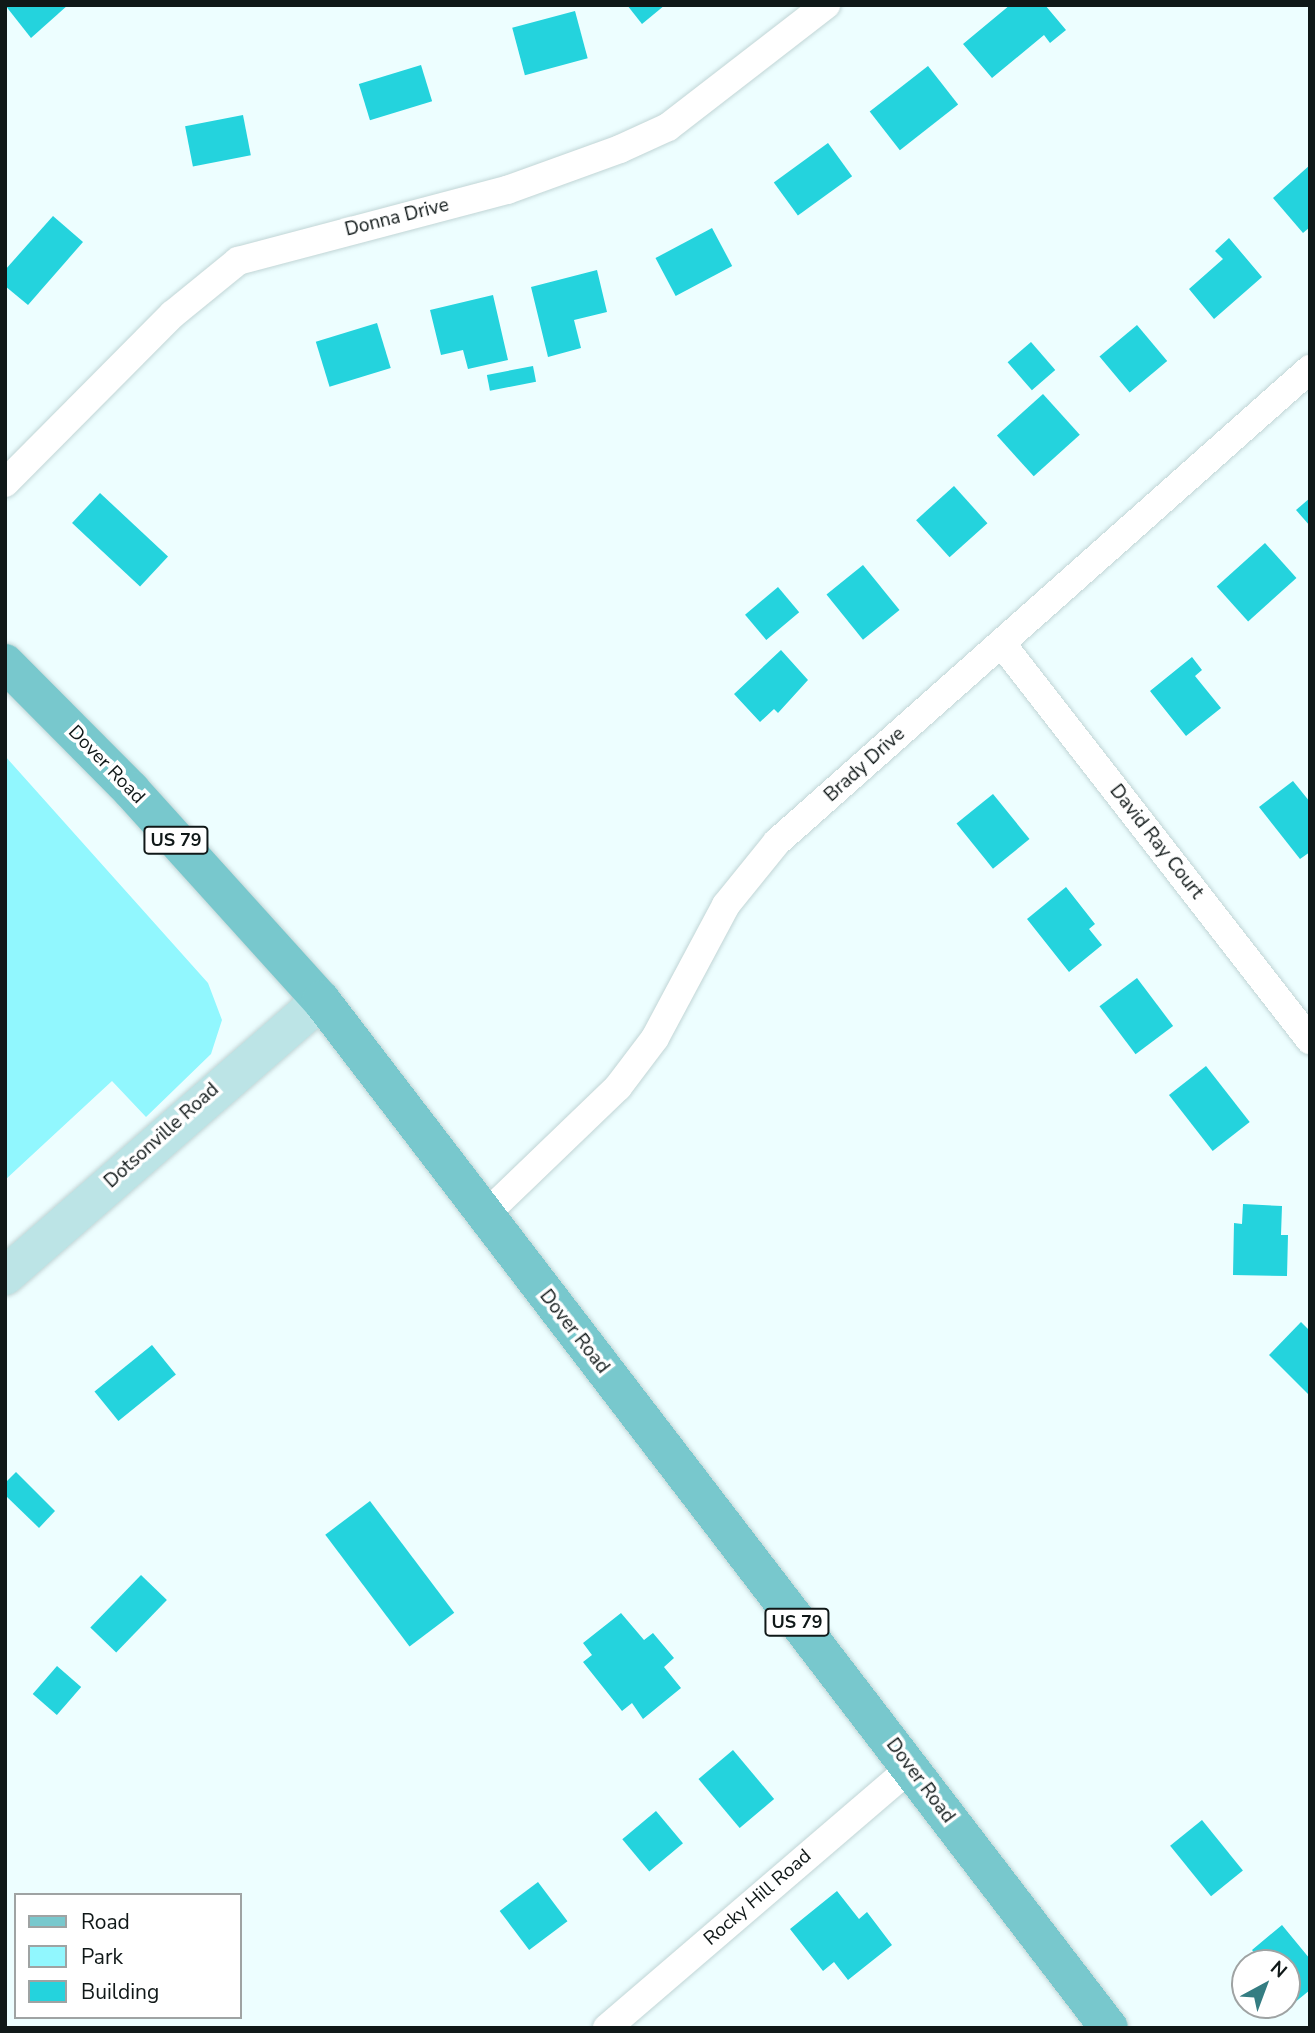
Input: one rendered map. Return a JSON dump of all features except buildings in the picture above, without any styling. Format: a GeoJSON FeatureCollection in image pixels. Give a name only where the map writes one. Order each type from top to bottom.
{"type":"FeatureCollection","features":[{"type":"Feature","properties":{"kind":"main road","name":"Dover Road"},"geometry":{"type":"LineString","coordinates":[[5,663],[131,790],[321,1000],[484,1216],[1110,2028]]}},
{"type":"Feature","properties":{"kind":"main road","name":"Dotsonville Road"},"geometry":{"type":"LineString","coordinates":[[5,1276],[321,1000]]}},
{"type":"Feature","properties":{"kind":"street","name":"Donna Drive"},"geometry":{"type":"LineString","coordinates":[[5,483],[173,314],[238,261],[507,190],[620,149],[668,127],[826,5]]}},
{"type":"Feature","properties":{"kind":"street","name":"Brady Drive"},"geometry":{"type":"LineString","coordinates":[[484,1216],[618,1087],[655,1038],[726,905],[762,858],[1310,369]]}},
{"type":"Feature","properties":{"kind":"street","name":"David Ray Court"},"geometry":{"type":"LineString","coordinates":[[1002,644],[1310,1040]]}},
{"type":"Feature","properties":{"kind":"street","name":"Rocky Hill Road"},"geometry":{"type":"LineString","coordinates":[[607,2028],[910,1768]]}},
{"type":"Feature","properties":{"kind":"green space"},"geometry":{"type":"Polygon","coordinates":[[[5,756],[208,983],[222,1020],[211,1054],[146,1117],[112,1081],[5,1180],[5,756]]]}}]}
